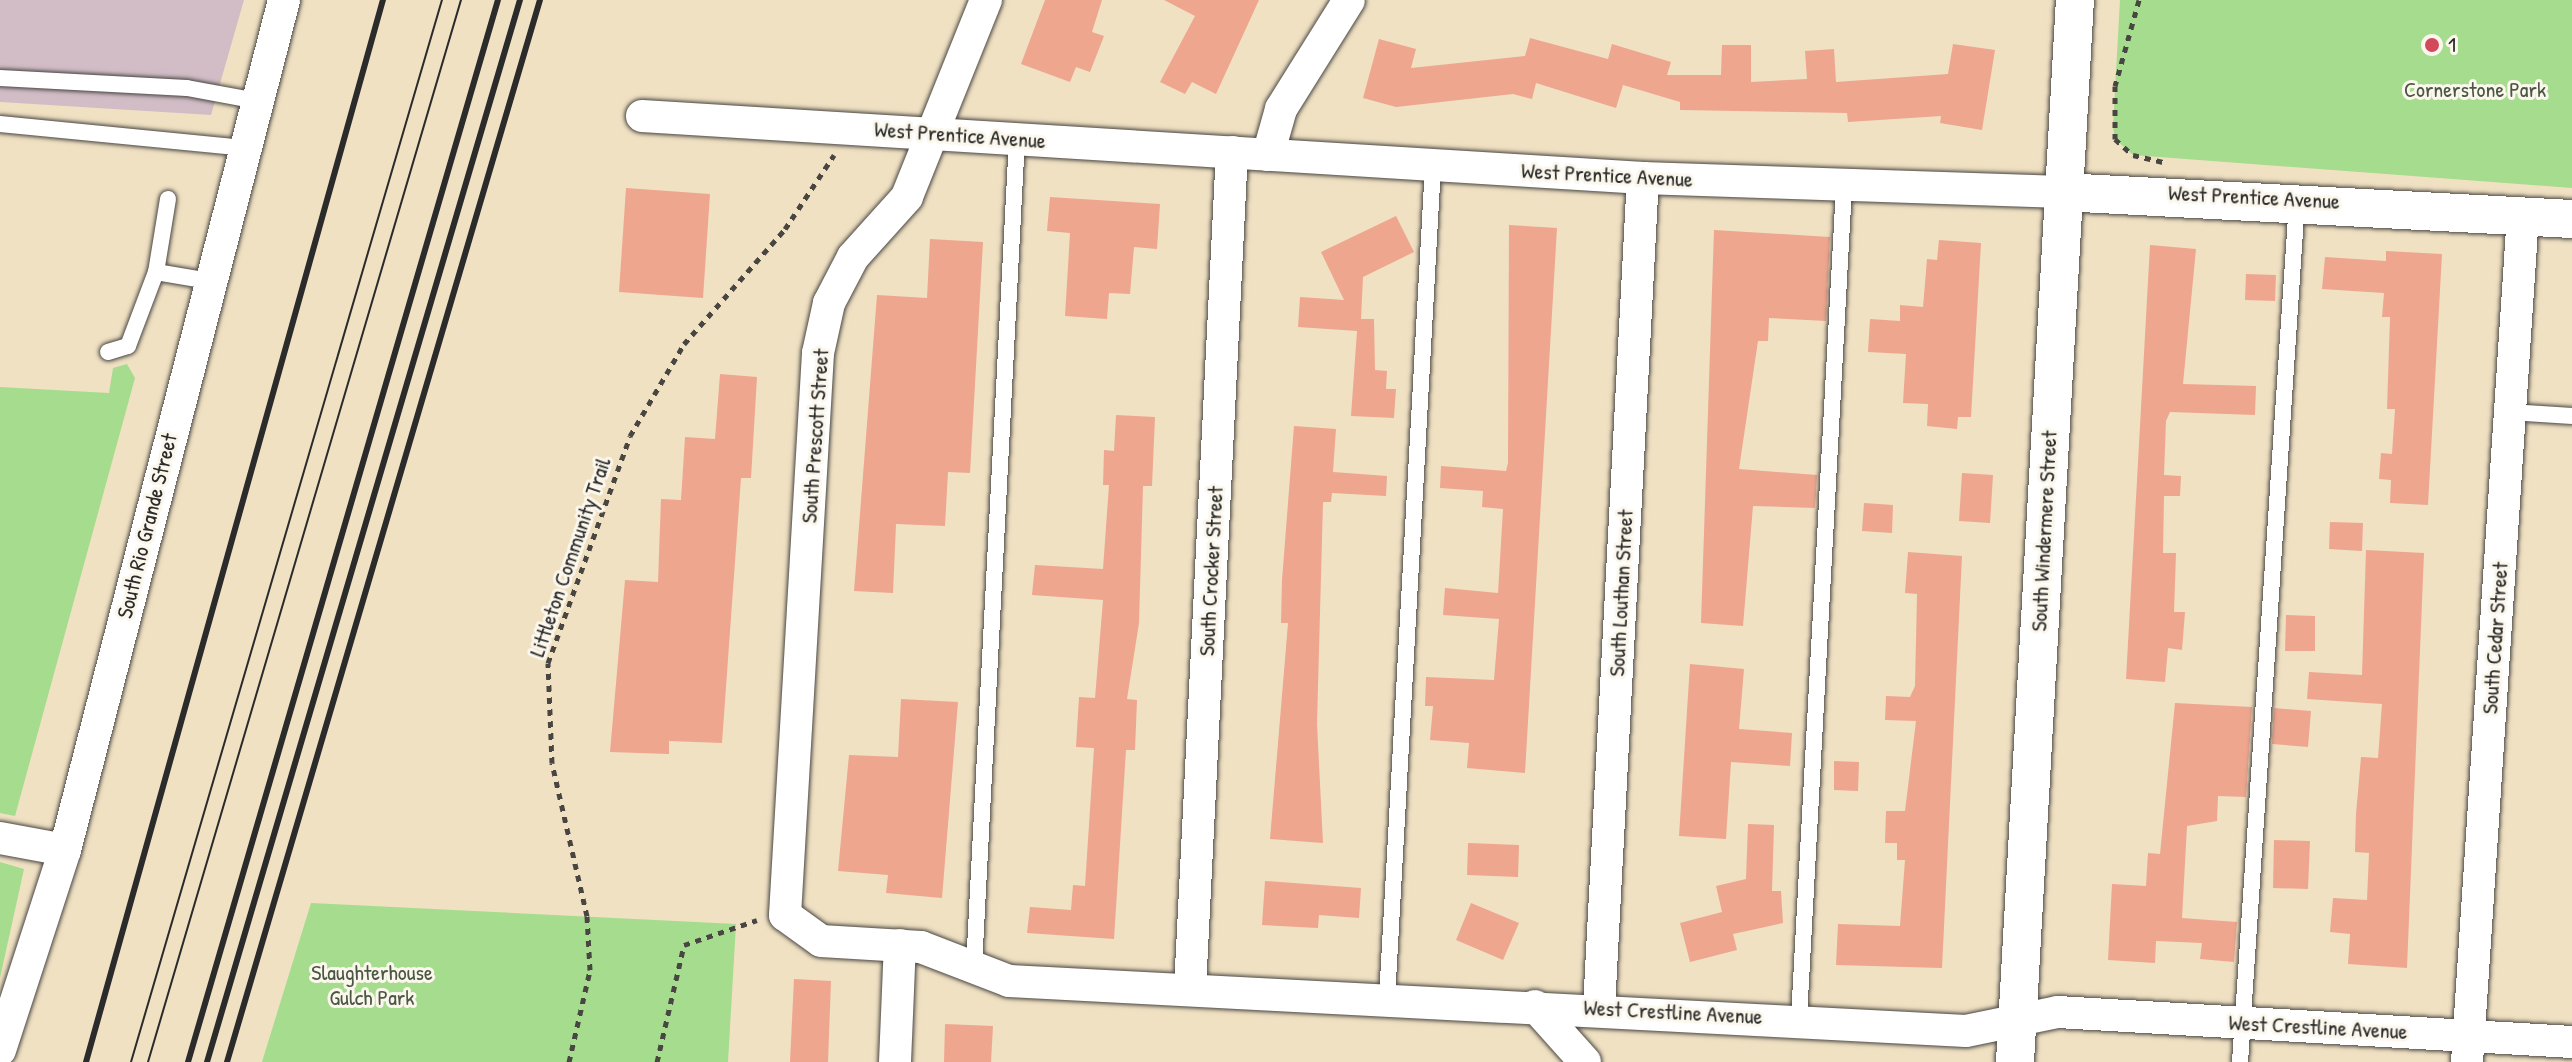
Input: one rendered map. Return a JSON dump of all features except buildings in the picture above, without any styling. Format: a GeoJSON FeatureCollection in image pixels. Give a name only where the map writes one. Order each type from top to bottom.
{"type":"FeatureCollection","features":[{"type":"Feature","properties":{"kind":"street","name":"South Rio Grande Street"},"geometry":{"type":"LineString","coordinates":[[0,1050],[65,850],[209,281],[284,0]]}},
{"type":"Feature","properties":{"kind":"street","name":"South Prescott Street"},"geometry":{"type":"LineString","coordinates":[[785,915],[818,353],[829,303],[853,257],[907,197],[986,0]]}},
{"type":"Feature","properties":{"kind":"street"},"geometry":{"type":"LineString","coordinates":[[1268,155],[1281,109],[1349,0]]}},
{"type":"Feature","properties":{"kind":"street","name":"South Windermere Street"},"geometry":{"type":"LineString","coordinates":[[2015,1062],[2075,0]]}},
{"type":"Feature","properties":{"kind":"street","name":"West Prentice Avenue"},"geometry":{"type":"LineString","coordinates":[[642,116],[1643,178],[1844,188],[2297,199],[2572,219]]}},
{"type":"Feature","properties":{"kind":"street","name":"South Crocker Street"},"geometry":{"type":"LineString","coordinates":[[1190,989],[1232,152]]}},
{"type":"Feature","properties":{"kind":"street","name":"South Louthan Street"},"geometry":{"type":"LineString","coordinates":[[1599,1008],[1643,178]]}},
{"type":"Feature","properties":{"kind":"street","name":"South Cedar Street"},"geometry":{"type":"LineString","coordinates":[[2468,1050],[2523,215]]}},
{"type":"Feature","properties":{"kind":"street"},"geometry":{"type":"LineString","coordinates":[[0,838],[65,850]]}},
{"type":"Feature","properties":{"kind":"street","name":"West Crestline Avenue"},"geometry":{"type":"LineString","coordinates":[[785,915],[821,941],[900,945],[1009,981],[1799,1018],[1966,1031],[2018,1024],[2058,1012],[2242,1022],[2468,1050],[2572,1042]]}},
{"type":"Feature","properties":{"kind":"street"},"geometry":{"type":"LineString","coordinates":[[895,1062],[900,945]]}},
{"type":"Feature","properties":{"kind":"street"},"geometry":{"type":"LineString","coordinates":[[1535,1006],[1585,1062]]}},
{"type":"Feature","properties":{"kind":"lane"},"geometry":{"type":"LineString","coordinates":[[0,78],[187,88],[257,101]]}},
{"type":"Feature","properties":{"kind":"lane"},"geometry":{"type":"LineString","coordinates":[[0,124],[244,148]]}},
{"type":"Feature","properties":{"kind":"lane"},"geometry":{"type":"LineString","coordinates":[[974,967],[1017,139]]}},
{"type":"Feature","properties":{"kind":"lane"},"geometry":{"type":"LineString","coordinates":[[1387,999],[1433,165]]}},
{"type":"Feature","properties":{"kind":"lane"},"geometry":{"type":"LineString","coordinates":[[1799,1018],[1844,188]]}},
{"type":"Feature","properties":{"kind":"lane"},"geometry":{"type":"LineString","coordinates":[[108,352],[128,346],[156,272],[168,199]]}},
{"type":"Feature","properties":{"kind":"lane"},"geometry":{"type":"LineString","coordinates":[[2240,1062],[2297,199]]}},
{"type":"Feature","properties":{"kind":"lane"},"geometry":{"type":"LineString","coordinates":[[156,272],[209,281]]}},
{"type":"Feature","properties":{"kind":"lane"},"geometry":{"type":"LineString","coordinates":[[2510,412],[2572,416]]}},
{"type":"Feature","properties":{"kind":"path"},"geometry":{"type":"LineString","coordinates":[[2126,151],[2115,139],[2115,86],[2139,0]]}},
{"type":"Feature","properties":{"kind":"path","name":"Littleton Community Trail"},"geometry":{"type":"LineString","coordinates":[[569,1062],[590,970],[588,930],[552,763],[548,663],[630,436],[684,344],[828,170],[844,128]]}},
{"type":"Feature","properties":{"kind":"path"},"geometry":{"type":"LineString","coordinates":[[657,1062],[684,945],[736,924],[785,915]]}},
{"type":"Feature","properties":{"kind":"shaded area"},"geometry":{"type":"Polygon","coordinates":[[[0,0],[244,0],[211,115],[0,102],[0,0]]]}},
{"type":"Feature","properties":{"kind":"green space","name":"Cornerstone Park"},"geometry":{"type":"Polygon","coordinates":[[[2120,0],[2572,0],[2572,188],[2133,155],[2115,139],[2113,127],[2120,0]]]}},
{"type":"Feature","properties":{"kind":"green space"},"geometry":{"type":"Polygon","coordinates":[[[127,364],[135,378],[15,816],[0,813],[0,387],[109,393],[113,368],[127,364]]]}},
{"type":"Feature","properties":{"kind":"green space"},"geometry":{"type":"Polygon","coordinates":[[[0,862],[24,869],[0,978],[0,862]]]}},
{"type":"Feature","properties":{"kind":"green space","name":"Slaughterhouse Gulch Park"},"geometry":{"type":"Polygon","coordinates":[[[311,903],[736,924],[728,1062],[262,1062],[311,903]]]}},
{"type":"Feature","properties":{"kind":"tram line"},"geometry":{"type":"LineString","coordinates":[[131,1062],[442,0]]}},
{"type":"Feature","properties":{"kind":"tram line"},"geometry":{"type":"LineString","coordinates":[[148,1062],[461,0]]}},
{"type":"Feature","properties":{"kind":"railway"},"geometry":{"type":"LineString","coordinates":[[86,1062],[383,0]]}},
{"type":"Feature","properties":{"kind":"railway"},"geometry":{"type":"LineString","coordinates":[[188,1062],[498,0]]}},
{"type":"Feature","properties":{"kind":"railway"},"geometry":{"type":"LineString","coordinates":[[207,1062],[520,0]]}},
{"type":"Feature","properties":{"kind":"railway"},"geometry":{"type":"LineString","coordinates":[[227,1062],[540,0]]}},
{"type":"Feature","properties":{"kind":"place","name":"1"},"geometry":{"type":"Point","coordinates":[2432,45]}}]}
